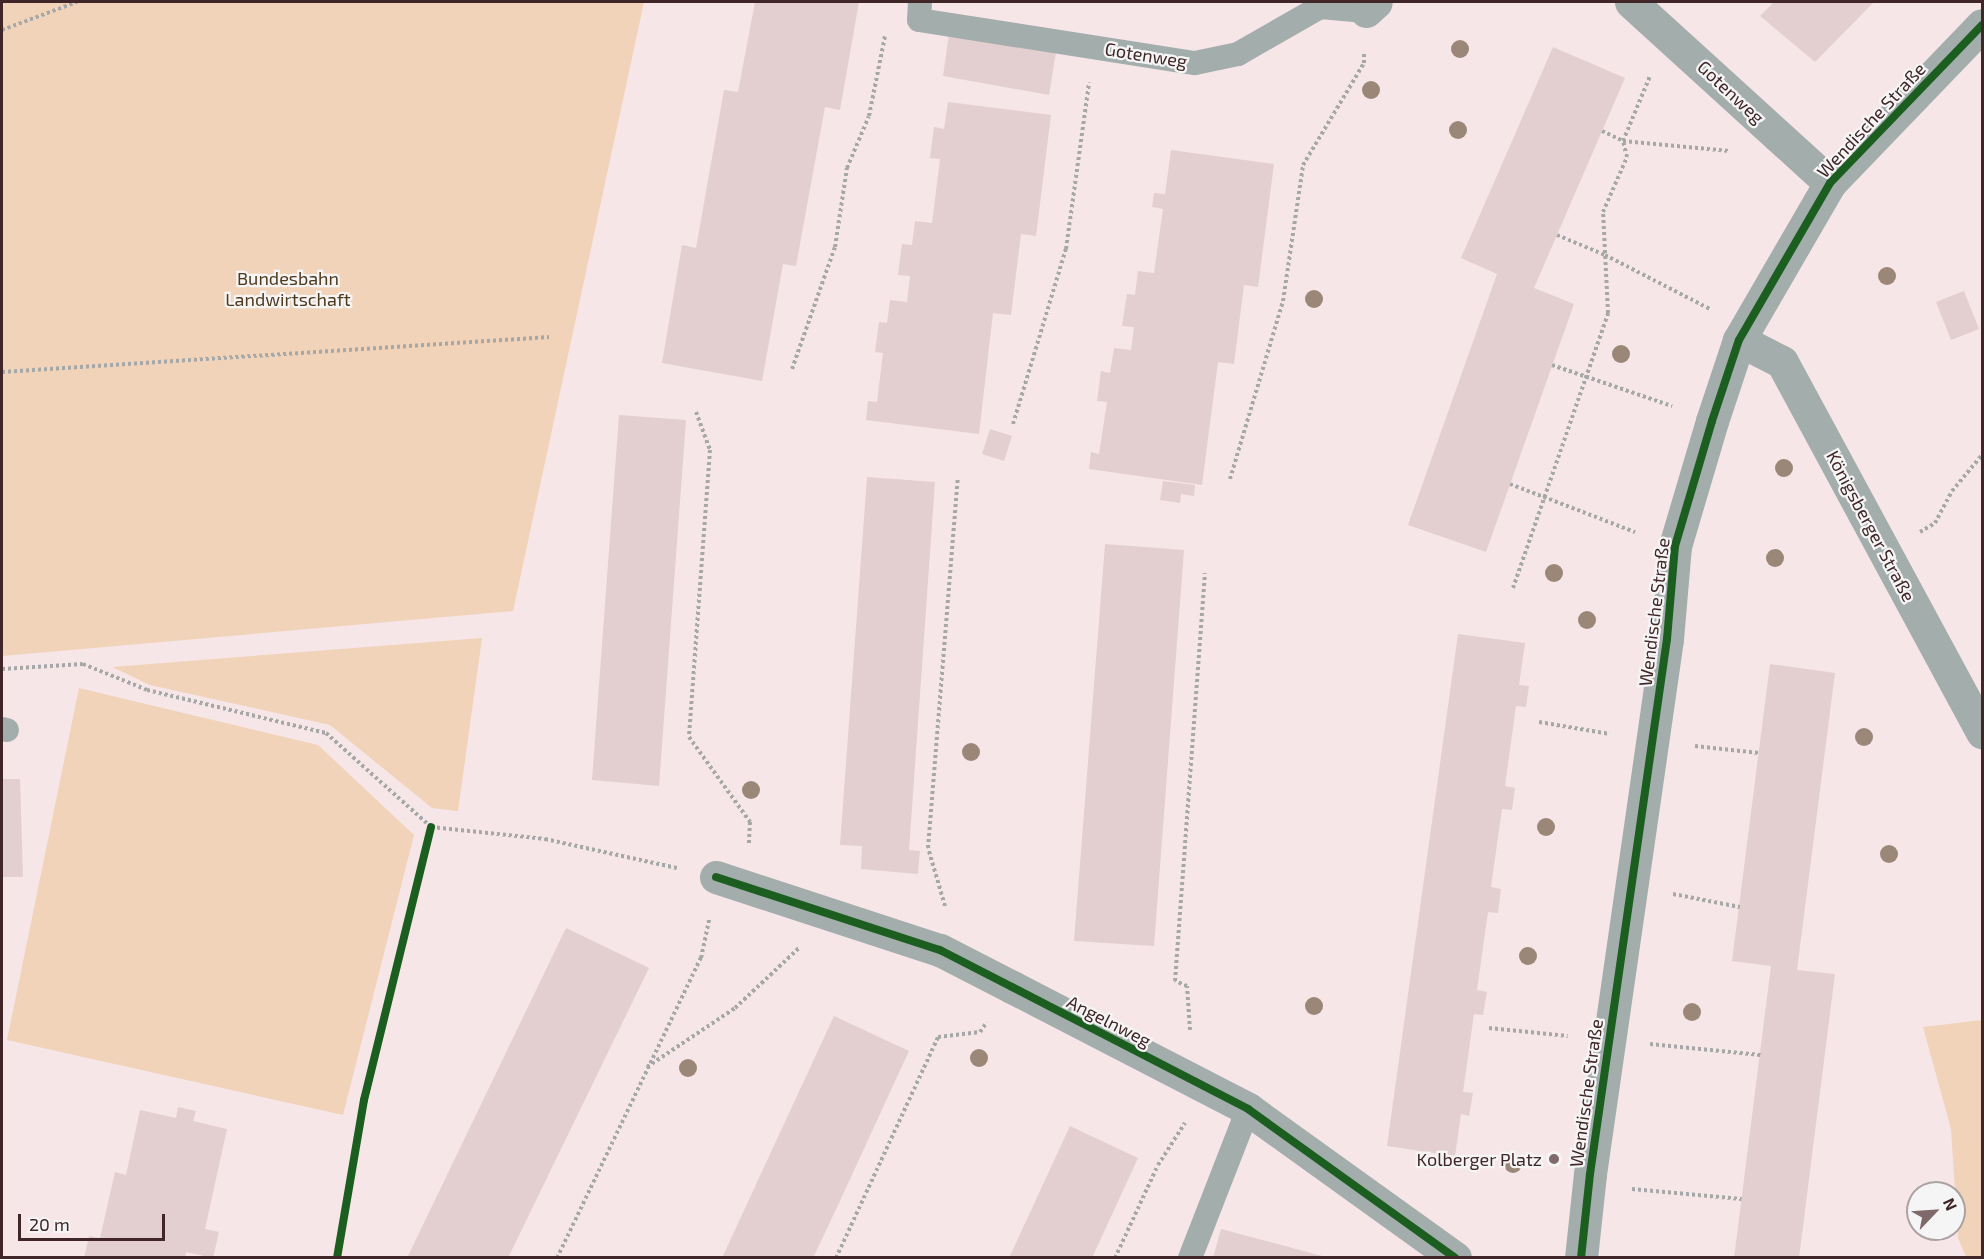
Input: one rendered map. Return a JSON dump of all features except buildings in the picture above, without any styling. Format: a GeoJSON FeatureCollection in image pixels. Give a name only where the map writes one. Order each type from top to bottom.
{"type":"FeatureCollection","features":[{"type":"Feature","properties":{"kind":"street","name":"Gotenweg"},"geometry":{"type":"LineString","coordinates":[[1631,2],[1830,183]]}},
{"type":"Feature","properties":{"kind":"street","name":"Wendische Straße"},"geometry":{"type":"LineString","coordinates":[[1581,1257],[1609,1039],[1652,741],[1675,546],[1712,421],[1742,334],[1830,183],[1983,25]]}},
{"type":"Feature","properties":{"kind":"street","name":"Königsberger Straße"},"geometry":{"type":"LineString","coordinates":[[1742,334],[1782,362],[1983,732]]}},
{"type":"Feature","properties":{"kind":"street","name":"Angelnweg"},"geometry":{"type":"LineString","coordinates":[[716,877],[940,950],[1012,987],[1248,1109],[1455,1257]]}},
{"type":"Feature","properties":{"kind":"lane","name":"Gotenweg"},"geometry":{"type":"LineString","coordinates":[[920,11],[1094,46],[1195,63],[1238,54],[1320,8],[1371,6]]}},
{"type":"Feature","properties":{"kind":"lane"},"geometry":{"type":"LineString","coordinates":[[1190,1257],[1248,1109]]}},
{"type":"Feature","properties":{"kind":"path"},"geometry":{"type":"LineString","coordinates":[[2,30],[77,2]]}},
{"type":"Feature","properties":{"kind":"path"},"geometry":{"type":"LineString","coordinates":[[1230,479],[1283,301],[1303,165],[1364,63],[1371,6]]}},
{"type":"Feature","properties":{"kind":"path"},"geometry":{"type":"LineString","coordinates":[[792,369],[832,257],[847,168],[869,116],[889,15],[920,11]]}},
{"type":"Feature","properties":{"kind":"path"},"geometry":{"type":"LineString","coordinates":[[1513,588],[1608,313],[1603,212],[1627,157],[1623,141],[1666,33]]}},
{"type":"Feature","properties":{"kind":"path"},"geometry":{"type":"LineString","coordinates":[[1013,424],[1066,249],[1094,46]]}},
{"type":"Feature","properties":{"kind":"path"},"geometry":{"type":"LineString","coordinates":[[1602,131],[1623,141],[1802,158]]}},
{"type":"Feature","properties":{"kind":"path"},"geometry":{"type":"LineString","coordinates":[[1557,235],[1605,255],[1742,334]]}},
{"type":"Feature","properties":{"kind":"path"},"geometry":{"type":"LineString","coordinates":[[2,372],[549,337]]}},
{"type":"Feature","properties":{"kind":"path"},"geometry":{"type":"LineString","coordinates":[[1552,365],[1588,375],[1712,421]]}},
{"type":"Feature","properties":{"kind":"path"},"geometry":{"type":"LineString","coordinates":[[696,412],[710,450],[689,737],[750,822],[747,887]]}},
{"type":"Feature","properties":{"kind":"path"},"geometry":{"type":"LineString","coordinates":[[1885,552],[1935,523],[1952,491],[1983,455]]}},
{"type":"Feature","properties":{"kind":"path"},"geometry":{"type":"LineString","coordinates":[[940,950],[948,916],[928,848],[958,477]]}},
{"type":"Feature","properties":{"kind":"path"},"geometry":{"type":"LineString","coordinates":[[1510,484],[1545,500],[1675,546]]}},
{"type":"Feature","properties":{"kind":"path"},"geometry":{"type":"LineString","coordinates":[[1115,1257],[1158,1165],[1188,1118],[1194,1082],[1187,986],[1175,981],[1206,573]]}},
{"type":"Feature","properties":{"kind":"path"},"geometry":{"type":"LineString","coordinates":[[2,669],[83,664],[147,690],[326,733],[431,826],[544,839],[716,877],[702,958],[645,1068],[557,1257]]}},
{"type":"Feature","properties":{"kind":"path"},"geometry":{"type":"LineString","coordinates":[[1539,722],[1652,741],[1759,753]]}},
{"type":"Feature","properties":{"kind":"path"},"geometry":{"type":"LineString","coordinates":[[428,838],[431,826]]}},
{"type":"Feature","properties":{"kind":"path"},"geometry":{"type":"LineString","coordinates":[[1632,885],[1740,907]]}},
{"type":"Feature","properties":{"kind":"path"},"geometry":{"type":"LineString","coordinates":[[645,1068],[735,1008],[799,948],[808,907]]}},
{"type":"Feature","properties":{"kind":"path"},"geometry":{"type":"LineString","coordinates":[[836,1257],[938,1037],[980,1032],[1012,987]]}},
{"type":"Feature","properties":{"kind":"path"},"geometry":{"type":"LineString","coordinates":[[1489,1028],[1760,1055]]}},
{"type":"Feature","properties":{"kind":"path"},"geometry":{"type":"LineString","coordinates":[[1589,1185],[1742,1199]]}},
{"type":"Feature","properties":{"kind":"green space","name":"Bundesbahn Landwirtschaft"},"geometry":{"type":"Polygon","coordinates":[[[2,2],[644,2],[513,611],[2,656],[2,2]]]}},
{"type":"Feature","properties":{"kind":"green space"},"geometry":{"type":"Polygon","coordinates":[[[482,638],[458,811],[432,808],[330,725],[150,685],[112,667],[482,638]]]}},
{"type":"Feature","properties":{"kind":"green space"},"geometry":{"type":"Polygon","coordinates":[[[79,688],[318,745],[414,835],[343,1115],[7,1040],[79,688]]]}},
{"type":"Feature","properties":{"kind":"green space"},"geometry":{"type":"Polygon","coordinates":[[[1982,1020],[1982,1257],[1966,1257],[1959,1241],[1966,1241],[1966,1181],[1954,1181],[1951,1129],[1923,1027],[1982,1020]]]}},
{"type":"Feature","properties":{"kind":"cycle path"},"geometry":{"type":"LineString","coordinates":[[1581,1258],[1590,1174],[1667,639],[1675,546],[1712,421],[1739,340],[1830,183],[1982,25]]}},
{"type":"Feature","properties":{"kind":"cycle path"},"geometry":{"type":"LineString","coordinates":[[337,1258],[364,1100],[431,827]]}},
{"type":"Feature","properties":{"kind":"cycle path"},"geometry":{"type":"LineString","coordinates":[[716,877],[940,950],[1012,987],[1248,1109],[1455,1258]]}},
{"type":"Feature","properties":{"kind":"place","name":"Kolberger Platz"},"geometry":{"type":"Point","coordinates":[1554,1159]}}]}
